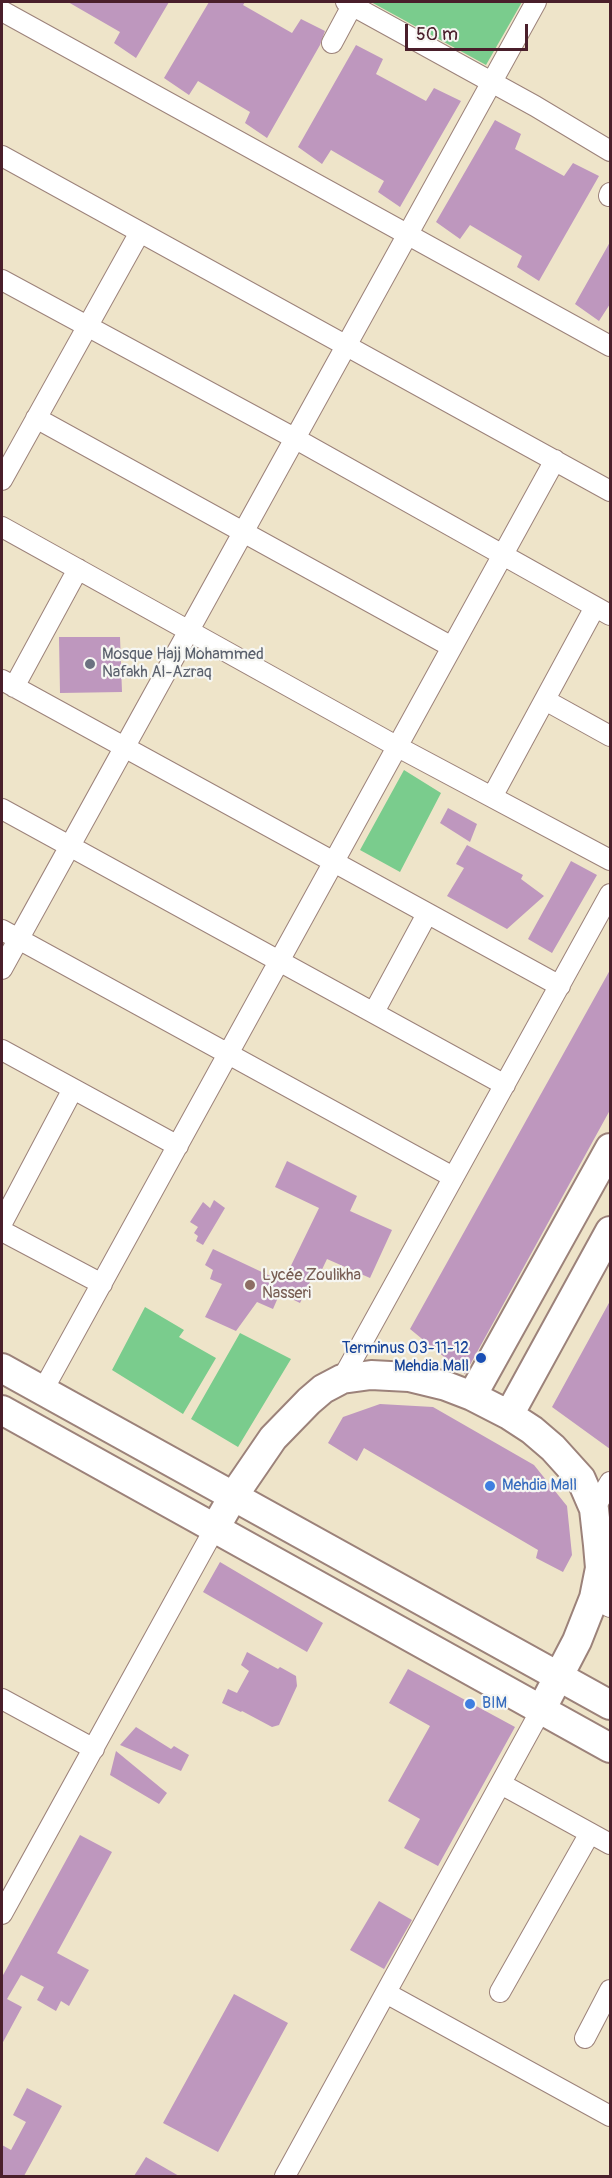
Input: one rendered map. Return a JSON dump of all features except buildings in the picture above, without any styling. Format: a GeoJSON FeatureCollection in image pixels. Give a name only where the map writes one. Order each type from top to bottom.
{"type":"FeatureCollection","features":[{"type":"Feature","properties":{"kind":"street"},"geometry":{"type":"LineString","coordinates":[[2,969],[10,935],[68,846],[190,630],[536,2]]}},
{"type":"Feature","properties":{"kind":"street"},"geometry":{"type":"LineString","coordinates":[[332,43],[351,3],[610,151]]}},
{"type":"Feature","properties":{"kind":"street"},"geometry":{"type":"LineString","coordinates":[[2,11],[610,346]]}},
{"type":"Feature","properties":{"kind":"street"},"geometry":{"type":"LineString","coordinates":[[2,156],[610,491]]}},
{"type":"Feature","properties":{"kind":"street"},"geometry":{"type":"LineString","coordinates":[[2,480],[140,232]]}},
{"type":"Feature","properties":{"kind":"street"},"geometry":{"type":"LineString","coordinates":[[2,280],[296,439],[603,611],[545,700],[492,797]]}},
{"type":"Feature","properties":{"kind":"street"},"geometry":{"type":"LineString","coordinates":[[36,418],[452,647]]}},
{"type":"Feature","properties":{"kind":"street"},"geometry":{"type":"LineString","coordinates":[[42,1390],[555,460]]}},
{"type":"Feature","properties":{"kind":"street"},"geometry":{"type":"LineString","coordinates":[[2,527],[398,747],[610,860]]}},
{"type":"Feature","properties":{"kind":"street"},"geometry":{"type":"LineString","coordinates":[[78,569],[8,683],[334,864],[560,986]]}},
{"type":"Feature","properties":{"kind":"street"},"geometry":{"type":"LineString","coordinates":[[545,700],[610,736]]}},
{"type":"Feature","properties":{"kind":"street"},"geometry":{"type":"LineString","coordinates":[[2,809],[505,1085]]}},
{"type":"Feature","properties":{"kind":"street"},"geometry":{"type":"LineString","coordinates":[[342,1379],[560,986],[608,907]]}},
{"type":"Feature","properties":{"kind":"street"},"geometry":{"type":"LineString","coordinates":[[374,1012],[427,914]]}},
{"type":"Feature","properties":{"kind":"street"},"geometry":{"type":"LineString","coordinates":[[10,935],[453,1177]]}},
{"type":"Feature","properties":{"kind":"street"},"geometry":{"type":"LineString","coordinates":[[2,1050],[178,1146]]}},
{"type":"Feature","properties":{"kind":"street"},"geometry":{"type":"LineString","coordinates":[[2,1222],[73,1089]]}},
{"type":"Feature","properties":{"kind":"street"},"geometry":{"type":"LineString","coordinates":[[472,1396],[610,1148]]}},
{"type":"Feature","properties":{"kind":"street"},"geometry":{"type":"LineString","coordinates":[[2,1231],[102,1284]]}},
{"type":"Feature","properties":{"kind":"street"},"geometry":{"type":"LineString","coordinates":[[509,1415],[610,1231]]}},
{"type":"Feature","properties":{"kind":"street"},"geometry":{"type":"LineString","coordinates":[[2,1368],[610,1705]]}},
{"type":"Feature","properties":{"kind":"street"},"geometry":{"type":"LineString","coordinates":[[2,1914],[234,1495],[273,1438],[292,1417],[324,1389],[342,1379],[371,1375],[409,1377],[446,1386],[472,1396],[532,1430],[581,1479],[594,1509],[602,1602],[577,1641],[285,2176]]}},
{"type":"Feature","properties":{"kind":"street"},"geometry":{"type":"LineString","coordinates":[[2,1410],[610,1748]]}},
{"type":"Feature","properties":{"kind":"street"},"geometry":{"type":"LineString","coordinates":[[594,1509],[610,1482]]}},
{"type":"Feature","properties":{"kind":"street"},"geometry":{"type":"LineString","coordinates":[[2,1699],[94,1749]]}},
{"type":"Feature","properties":{"kind":"street"},"geometry":{"type":"LineString","coordinates":[[501,1784],[610,1844]]}},
{"type":"Feature","properties":{"kind":"street"},"geometry":{"type":"LineString","coordinates":[[500,1992],[590,1833]]}},
{"type":"Feature","properties":{"kind":"street"},"geometry":{"type":"LineString","coordinates":[[585,2038],[610,1990]]}},
{"type":"Feature","properties":{"kind":"street"},"geometry":{"type":"LineString","coordinates":[[386,1993],[610,2116]]}},
{"type":"Feature","properties":{"kind":"green space"},"geometry":{"type":"Polygon","coordinates":[[[371,2],[522,2],[486,65],[371,2]]]}},
{"type":"Feature","properties":{"kind":"green space"},"geometry":{"type":"Polygon","coordinates":[[[404,770],[441,793],[400,872],[360,850],[404,770]]]}},
{"type":"Feature","properties":{"kind":"green space"},"geometry":{"type":"Polygon","coordinates":[[[145,1307],[184,1330],[179,1337],[216,1358],[183,1414],[112,1370],[145,1307]]]}},
{"type":"Feature","properties":{"kind":"green space"},"geometry":{"type":"Polygon","coordinates":[[[240,1333],[291,1359],[238,1447],[191,1419],[240,1333]]]}},
{"type":"Feature","properties":{"kind":"place","name":"Mosque Hajj Mohammed Nafakh Al-Azraq"},"geometry":{"type":"Point","coordinates":[90,664]}},
{"type":"Feature","properties":{"kind":"place","name":"Lycée Zoulikha Nasseri"},"geometry":{"type":"Point","coordinates":[250,1285]}},
{"type":"Feature","properties":{"kind":"place","name":"Terminus 03-11-12 Mehdia Mall"},"geometry":{"type":"Point","coordinates":[481,1358]}},
{"type":"Feature","properties":{"kind":"place","name":"Mehdia Mall"},"geometry":{"type":"Point","coordinates":[490,1486]}},
{"type":"Feature","properties":{"kind":"place","name":"BIM"},"geometry":{"type":"Point","coordinates":[470,1704]}}]}
